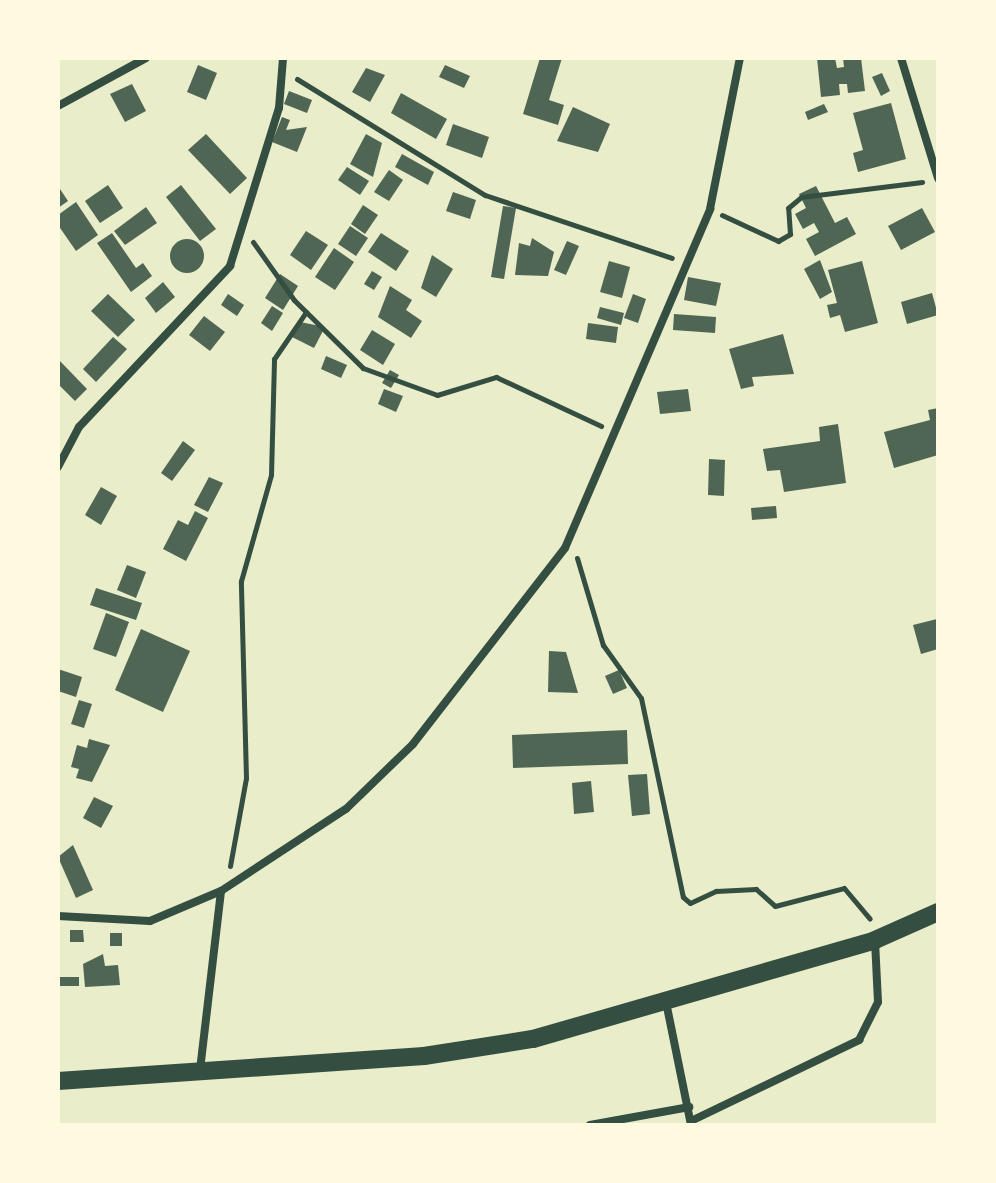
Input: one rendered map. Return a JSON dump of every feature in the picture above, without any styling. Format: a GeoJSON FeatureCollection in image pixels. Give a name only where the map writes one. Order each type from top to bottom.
{"type":"FeatureCollection","features":[{"type":"Feature","properties":{"kind":"highway"},"geometry":{"type":"LineString","coordinates":[[58,1081],[200,1075],[533,1039],[878,939],[938,912]]}},
{"type":"Feature","properties":{"kind":"street"},"geometry":{"type":"LineString","coordinates":[[58,106],[146,58]]}},
{"type":"Feature","properties":{"kind":"street"},"geometry":{"type":"LineString","coordinates":[[58,467],[79,427],[230,266],[246,231],[283,70],[283,58]]}},
{"type":"Feature","properties":{"kind":"street"},"geometry":{"type":"LineString","coordinates":[[58,916],[150,921],[223,889],[346,809],[413,744],[553,569],[572,534],[710,209],[740,58]]}},
{"type":"Feature","properties":{"kind":"street"},"geometry":{"type":"LineString","coordinates":[[901,58],[938,179]]}},
{"type":"Feature","properties":{"kind":"street"},"geometry":{"type":"LineString","coordinates":[[200,1075],[223,889]]}},
{"type":"Feature","properties":{"kind":"street"},"geometry":{"type":"LineString","coordinates":[[666,1002],[691,1123],[859,1040],[881,988],[878,939]]}},
{"type":"Feature","properties":{"kind":"street"},"geometry":{"type":"LineString","coordinates":[[590,1125],[689,1107]]}},
{"type":"Feature","properties":{"kind":"path"},"geometry":{"type":"LineString","coordinates":[[283,70],[485,195],[686,263]]}},
{"type":"Feature","properties":{"kind":"path"},"geometry":{"type":"LineString","coordinates":[[710,209],[778,241],[790,234],[788,208],[801,197],[938,179]]}},
{"type":"Feature","properties":{"kind":"path"},"geometry":{"type":"LineString","coordinates":[[246,231],[306,312],[377,375],[437,395],[496,377],[615,433]]}},
{"type":"Feature","properties":{"kind":"path"},"geometry":{"type":"LineString","coordinates":[[223,889],[246,787],[241,581],[271,475],[274,359],[306,312]]}},
{"type":"Feature","properties":{"kind":"path"},"geometry":{"type":"LineString","coordinates":[[572,534],[592,620],[641,698],[683,897],[690,903],[716,891],[756,889],[775,906],[848,889],[878,939]]}},
{"type":"Feature","properties":{"kind":"building"},"geometry":{"type":"Polygon","coordinates":[[[540,58],[562,58],[549,100],[564,105],[558,125],[523,114],[540,58]]]}},
{"type":"Feature","properties":{"kind":"building"},"geometry":{"type":"Polygon","coordinates":[[[817,58],[835,58],[837,68],[844,67],[843,58],[861,58],[865,91],[848,93],[847,84],[839,84],[840,95],[821,97],[817,58]]]}},
{"type":"Feature","properties":{"kind":"building"},"geometry":{"type":"Polygon","coordinates":[[[198,65],[217,73],[206,100],[187,92],[198,65]]]}},
{"type":"Feature","properties":{"kind":"building"},"geometry":{"type":"Polygon","coordinates":[[[445,65],[470,76],[464,88],[439,77],[445,65]]]}},
{"type":"Feature","properties":{"kind":"building"},"geometry":{"type":"Polygon","coordinates":[[[366,68],[385,75],[370,102],[352,92],[366,68]]]}},
{"type":"Feature","properties":{"kind":"building"},"geometry":{"type":"Polygon","coordinates":[[[882,73],[890,91],[881,96],[872,77],[882,73]]]}},
{"type":"Feature","properties":{"kind":"building"},"geometry":{"type":"Polygon","coordinates":[[[132,84],[146,111],[125,122],[110,94],[132,84]]]}},
{"type":"Feature","properties":{"kind":"building"},"geometry":{"type":"Polygon","coordinates":[[[289,91],[312,100],[307,113],[284,104],[289,91]]]}},
{"type":"Feature","properties":{"kind":"building"},"geometry":{"type":"Polygon","coordinates":[[[401,93],[447,119],[436,139],[391,113],[401,93]]]}},
{"type":"Feature","properties":{"kind":"building"},"geometry":{"type":"Polygon","coordinates":[[[891,103],[906,159],[858,172],[853,153],[863,150],[853,113],[891,103]]]}},
{"type":"Feature","properties":{"kind":"building"},"geometry":{"type":"Polygon","coordinates":[[[824,104],[828,112],[808,120],[805,112],[824,104]]]}},
{"type":"Feature","properties":{"kind":"building"},"geometry":{"type":"Polygon","coordinates":[[[573,107],[610,124],[598,152],[557,141],[573,107]]]}},
{"type":"Feature","properties":{"kind":"building"},"geometry":{"type":"Polygon","coordinates":[[[282,117],[290,120],[286,130],[307,127],[297,152],[272,142],[282,117]]]}},
{"type":"Feature","properties":{"kind":"building"},"geometry":{"type":"Polygon","coordinates":[[[453,124],[489,137],[482,158],[446,145],[453,124]]]}},
{"type":"Feature","properties":{"kind":"building"},"geometry":{"type":"Polygon","coordinates":[[[206,134],[247,178],[230,194],[188,150],[206,134]]]}},
{"type":"Feature","properties":{"kind":"building"},"geometry":{"type":"Polygon","coordinates":[[[366,134],[382,143],[373,177],[350,164],[366,134]]]}},
{"type":"Feature","properties":{"kind":"building"},"geometry":{"type":"Polygon","coordinates":[[[402,154],[434,172],[428,185],[395,167],[402,154]]]}},
{"type":"Feature","properties":{"kind":"building"},"geometry":{"type":"Polygon","coordinates":[[[347,167],[369,181],[360,195],[338,180],[347,167]]]}},
{"type":"Feature","properties":{"kind":"building"},"geometry":{"type":"Polygon","coordinates":[[[389,170],[403,180],[389,201],[374,192],[389,170]]]}},
{"type":"Feature","properties":{"kind":"building"},"geometry":{"type":"Polygon","coordinates":[[[108,185],[123,208],[100,223],[85,201],[108,185]]]}},
{"type":"Feature","properties":{"kind":"building"},"geometry":{"type":"Polygon","coordinates":[[[181,185],[216,229],[200,241],[166,197],[181,185]]]}},
{"type":"Feature","properties":{"kind":"building"},"geometry":{"type":"Polygon","coordinates":[[[58,186],[68,201],[58,208],[58,186]]]}},
{"type":"Feature","properties":{"kind":"building"},"geometry":{"type":"Polygon","coordinates":[[[816,186],[835,223],[847,217],[856,234],[815,256],[806,239],[819,232],[814,223],[803,229],[795,214],[806,208],[799,194],[816,186]]]}},
{"type":"Feature","properties":{"kind":"building"},"geometry":{"type":"Polygon","coordinates":[[[453,192],[476,200],[470,219],[446,211],[453,192]]]}},
{"type":"Feature","properties":{"kind":"building"},"geometry":{"type":"Polygon","coordinates":[[[76,202],[98,235],[76,251],[58,225],[58,215],[76,202]]]}},
{"type":"Feature","properties":{"kind":"building"},"geometry":{"type":"Polygon","coordinates":[[[363,205],[378,215],[365,234],[351,224],[363,205]]]}},
{"type":"Feature","properties":{"kind":"building"},"geometry":{"type":"Polygon","coordinates":[[[503,206],[516,208],[504,279],[491,277],[503,206]]]}},
{"type":"Feature","properties":{"kind":"building"},"geometry":{"type":"Polygon","coordinates":[[[146,207],[157,223],[125,245],[114,231],[146,207]]]}},
{"type":"Feature","properties":{"kind":"building"},"geometry":{"type":"Polygon","coordinates":[[[922,208],[935,232],[901,250],[888,226],[922,208]]]}},
{"type":"Feature","properties":{"kind":"building"},"geometry":{"type":"Polygon","coordinates":[[[350,226],[368,238],[356,256],[338,244],[350,226]]]}},
{"type":"Feature","properties":{"kind":"building"},"geometry":{"type":"Polygon","coordinates":[[[306,231],[328,245],[311,270],[290,255],[306,231]]]}},
{"type":"Feature","properties":{"kind":"building"},"geometry":{"type":"Polygon","coordinates":[[[112,233],[136,268],[143,263],[152,276],[131,292],[97,243],[112,233]]]}},
{"type":"Feature","properties":{"kind":"building"},"geometry":{"type":"Polygon","coordinates":[[[381,233],[409,251],[396,271],[368,252],[381,233]]]}},
{"type":"Feature","properties":{"kind":"building"},"geometry":{"type":"Polygon","coordinates":[[[532,238],[554,252],[548,276],[515,275],[519,243],[530,246],[532,238]]]}},
{"type":"Feature","properties":{"kind":"building"},"geometry":{"type":"Polygon","coordinates":[[[187,239],[199,244],[204,256],[199,268],[187,273],[175,268],[170,256],[175,244],[187,239]]]}},
{"type":"Feature","properties":{"kind":"building"},"geometry":{"type":"Polygon","coordinates":[[[567,241],[579,246],[566,275],[554,270],[567,241]]]}},
{"type":"Feature","properties":{"kind":"building"},"geometry":{"type":"Polygon","coordinates":[[[334,248],[354,262],[335,290],[315,277],[334,248]]]}},
{"type":"Feature","properties":{"kind":"building"},"geometry":{"type":"Polygon","coordinates":[[[432,255],[453,269],[436,297],[421,288],[432,255]]]}},
{"type":"Feature","properties":{"kind":"building"},"geometry":{"type":"Polygon","coordinates":[[[820,260],[832,292],[820,299],[804,269],[820,260]]]}},
{"type":"Feature","properties":{"kind":"building"},"geometry":{"type":"Polygon","coordinates":[[[609,261],[630,267],[622,298],[600,292],[609,261]]]}},
{"type":"Feature","properties":{"kind":"building"},"geometry":{"type":"Polygon","coordinates":[[[862,261],[878,323],[845,332],[840,315],[830,318],[827,305],[837,303],[828,270],[862,261]]]}},
{"type":"Feature","properties":{"kind":"building"},"geometry":{"type":"Polygon","coordinates":[[[372,271],[382,277],[374,290],[364,284],[372,271]]]}},
{"type":"Feature","properties":{"kind":"building"},"geometry":{"type":"Polygon","coordinates":[[[280,274],[298,286],[283,310],[265,298],[280,274]]]}},
{"type":"Feature","properties":{"kind":"building"},"geometry":{"type":"Polygon","coordinates":[[[688,277],[721,283],[716,306],[684,300],[688,277]]]}},
{"type":"Feature","properties":{"kind":"building"},"geometry":{"type":"Polygon","coordinates":[[[163,282],[175,297],[156,313],[145,298],[163,282]]]}},
{"type":"Feature","properties":{"kind":"building"},"geometry":{"type":"Polygon","coordinates":[[[390,286],[412,300],[406,310],[422,321],[411,338],[378,317],[390,286]]]}},
{"type":"Feature","properties":{"kind":"building"},"geometry":{"type":"Polygon","coordinates":[[[932,293],[938,315],[907,324],[901,302],[932,293]]]}},
{"type":"Feature","properties":{"kind":"building"},"geometry":{"type":"Polygon","coordinates":[[[108,294],[135,320],[118,337],[91,311],[108,294]]]}},
{"type":"Feature","properties":{"kind":"building"},"geometry":{"type":"Polygon","coordinates":[[[228,294],[244,305],[237,316],[221,305],[228,294]]]}},
{"type":"Feature","properties":{"kind":"building"},"geometry":{"type":"Polygon","coordinates":[[[633,294],[646,299],[638,323],[624,318],[633,294]]]}},
{"type":"Feature","properties":{"kind":"building"},"geometry":{"type":"Polygon","coordinates":[[[272,306],[283,313],[272,331],[261,323],[272,306]]]}},
{"type":"Feature","properties":{"kind":"building"},"geometry":{"type":"Polygon","coordinates":[[[600,307],[624,313],[621,325],[597,318],[600,307]]]}},
{"type":"Feature","properties":{"kind":"building"},"geometry":{"type":"Polygon","coordinates":[[[674,314],[716,317],[715,333],[673,330],[674,314]]]}},
{"type":"Feature","properties":{"kind":"building"},"geometry":{"type":"Polygon","coordinates":[[[204,316],[225,332],[210,351],[189,335],[204,316]]]}},
{"type":"Feature","properties":{"kind":"building"},"geometry":{"type":"Polygon","coordinates":[[[300,322],[325,327],[314,348],[292,337],[300,322]]]}},
{"type":"Feature","properties":{"kind":"building"},"geometry":{"type":"Polygon","coordinates":[[[588,323],[618,327],[616,343],[586,339],[588,323]]]}},
{"type":"Feature","properties":{"kind":"building"},"geometry":{"type":"Polygon","coordinates":[[[372,330],[395,344],[383,365],[360,350],[372,330]]]}},
{"type":"Feature","properties":{"kind":"building"},"geometry":{"type":"Polygon","coordinates":[[[783,334],[794,374],[752,377],[754,386],[741,389],[729,349],[783,334]]]}},
{"type":"Feature","properties":{"kind":"building"},"geometry":{"type":"Polygon","coordinates":[[[113,337],[127,349],[96,382],[83,369],[113,337]]]}},
{"type":"Feature","properties":{"kind":"building"},"geometry":{"type":"Polygon","coordinates":[[[326,356],[347,365],[341,378],[321,369],[326,356]]]}},
{"type":"Feature","properties":{"kind":"building"},"geometry":{"type":"Polygon","coordinates":[[[58,359],[87,389],[75,401],[58,384],[58,359]]]}},
{"type":"Feature","properties":{"kind":"building"},"geometry":{"type":"Polygon","coordinates":[[[390,370],[399,375],[391,388],[382,383],[390,370]]]}},
{"type":"Feature","properties":{"kind":"building"},"geometry":{"type":"Polygon","coordinates":[[[384,389],[403,396],[396,412],[378,404],[384,389]]]}},
{"type":"Feature","properties":{"kind":"building"},"geometry":{"type":"Polygon","coordinates":[[[688,389],[691,411],[660,414],[657,392],[688,389]]]}},
{"type":"Feature","properties":{"kind":"building"},"geometry":{"type":"Polygon","coordinates":[[[938,408],[938,455],[894,468],[884,432],[930,420],[928,410],[938,408]]]}},
{"type":"Feature","properties":{"kind":"building"},"geometry":{"type":"Polygon","coordinates":[[[838,424],[846,483],[784,492],[780,470],[767,471],[763,449],[820,441],[819,427],[838,424]]]}},
{"type":"Feature","properties":{"kind":"building"},"geometry":{"type":"Polygon","coordinates":[[[183,441],[195,450],[172,481],[161,473],[183,441]]]}},
{"type":"Feature","properties":{"kind":"building"},"geometry":{"type":"Polygon","coordinates":[[[709,459],[725,460],[724,496],[708,495],[709,459]]]}},
{"type":"Feature","properties":{"kind":"building"},"geometry":{"type":"Polygon","coordinates":[[[209,477],[223,483],[208,512],[194,505],[209,477]]]}},
{"type":"Feature","properties":{"kind":"building"},"geometry":{"type":"Polygon","coordinates":[[[101,487],[117,496],[101,525],[85,515],[101,487]]]}},
{"type":"Feature","properties":{"kind":"building"},"geometry":{"type":"Polygon","coordinates":[[[776,506],[777,518],[752,520],[751,508],[776,506]]]}},
{"type":"Feature","properties":{"kind":"building"},"geometry":{"type":"Polygon","coordinates":[[[195,511],[208,518],[186,561],[163,549],[178,520],[188,525],[195,511]]]}},
{"type":"Feature","properties":{"kind":"building"},"geometry":{"type":"Polygon","coordinates":[[[127,565],[146,572],[136,598],[117,590],[127,565]]]}},
{"type":"Feature","properties":{"kind":"building"},"geometry":{"type":"Polygon","coordinates":[[[96,588],[142,603],[136,620],[90,605],[96,588]]]}},
{"type":"Feature","properties":{"kind":"building"},"geometry":{"type":"Polygon","coordinates":[[[938,611],[938,649],[921,654],[913,625],[937,619],[938,611]]]}},
{"type":"Feature","properties":{"kind":"building"},"geometry":{"type":"Polygon","coordinates":[[[106,613],[129,622],[116,657],[93,649],[106,613]]]}},
{"type":"Feature","properties":{"kind":"building"},"geometry":{"type":"Polygon","coordinates":[[[141,629],[190,651],[163,712],[115,690],[141,629]]]}},
{"type":"Feature","properties":{"kind":"building"},"geometry":{"type":"Polygon","coordinates":[[[549,651],[566,652],[578,693],[548,692],[549,651]]]}},
{"type":"Feature","properties":{"kind":"building"},"geometry":{"type":"Polygon","coordinates":[[[58,669],[82,677],[76,697],[58,691],[58,669]]]}},
{"type":"Feature","properties":{"kind":"building"},"geometry":{"type":"Polygon","coordinates":[[[619,670],[627,688],[613,694],[605,676],[619,670]]]}},
{"type":"Feature","properties":{"kind":"building"},"geometry":{"type":"Polygon","coordinates":[[[79,700],[92,704],[84,728],[71,724],[79,700]]]}},
{"type":"Feature","properties":{"kind":"building"},"geometry":{"type":"Polygon","coordinates":[[[627,730],[628,764],[513,768],[512,735],[627,730]]]}},
{"type":"Feature","properties":{"kind":"building"},"geometry":{"type":"Polygon","coordinates":[[[89,739],[110,745],[92,782],[76,778],[79,769],[71,767],[77,745],[87,748],[89,739]]]}},
{"type":"Feature","properties":{"kind":"building"},"geometry":{"type":"Polygon","coordinates":[[[647,774],[650,814],[632,816],[628,775],[647,774]]]}},
{"type":"Feature","properties":{"kind":"building"},"geometry":{"type":"Polygon","coordinates":[[[591,781],[594,812],[574,814],[572,783],[591,781]]]}},
{"type":"Feature","properties":{"kind":"building"},"geometry":{"type":"Polygon","coordinates":[[[94,797],[113,806],[101,828],[83,818],[94,797]]]}},
{"type":"Feature","properties":{"kind":"building"},"geometry":{"type":"Polygon","coordinates":[[[73,845],[93,890],[76,898],[58,857],[73,845]]]}},
{"type":"Feature","properties":{"kind":"building"},"geometry":{"type":"Polygon","coordinates":[[[70,930],[83,930],[84,942],[70,942],[70,930]]]}},
{"type":"Feature","properties":{"kind":"building"},"geometry":{"type":"Polygon","coordinates":[[[110,933],[122,933],[122,946],[110,946],[110,933]]]}},
{"type":"Feature","properties":{"kind":"building"},"geometry":{"type":"Polygon","coordinates":[[[103,954],[105,966],[118,965],[120,985],[85,987],[83,964],[103,954]]]}},
{"type":"Feature","properties":{"kind":"building"},"geometry":{"type":"Polygon","coordinates":[[[58,977],[79,977],[79,986],[58,986],[58,977]]]}}]}
